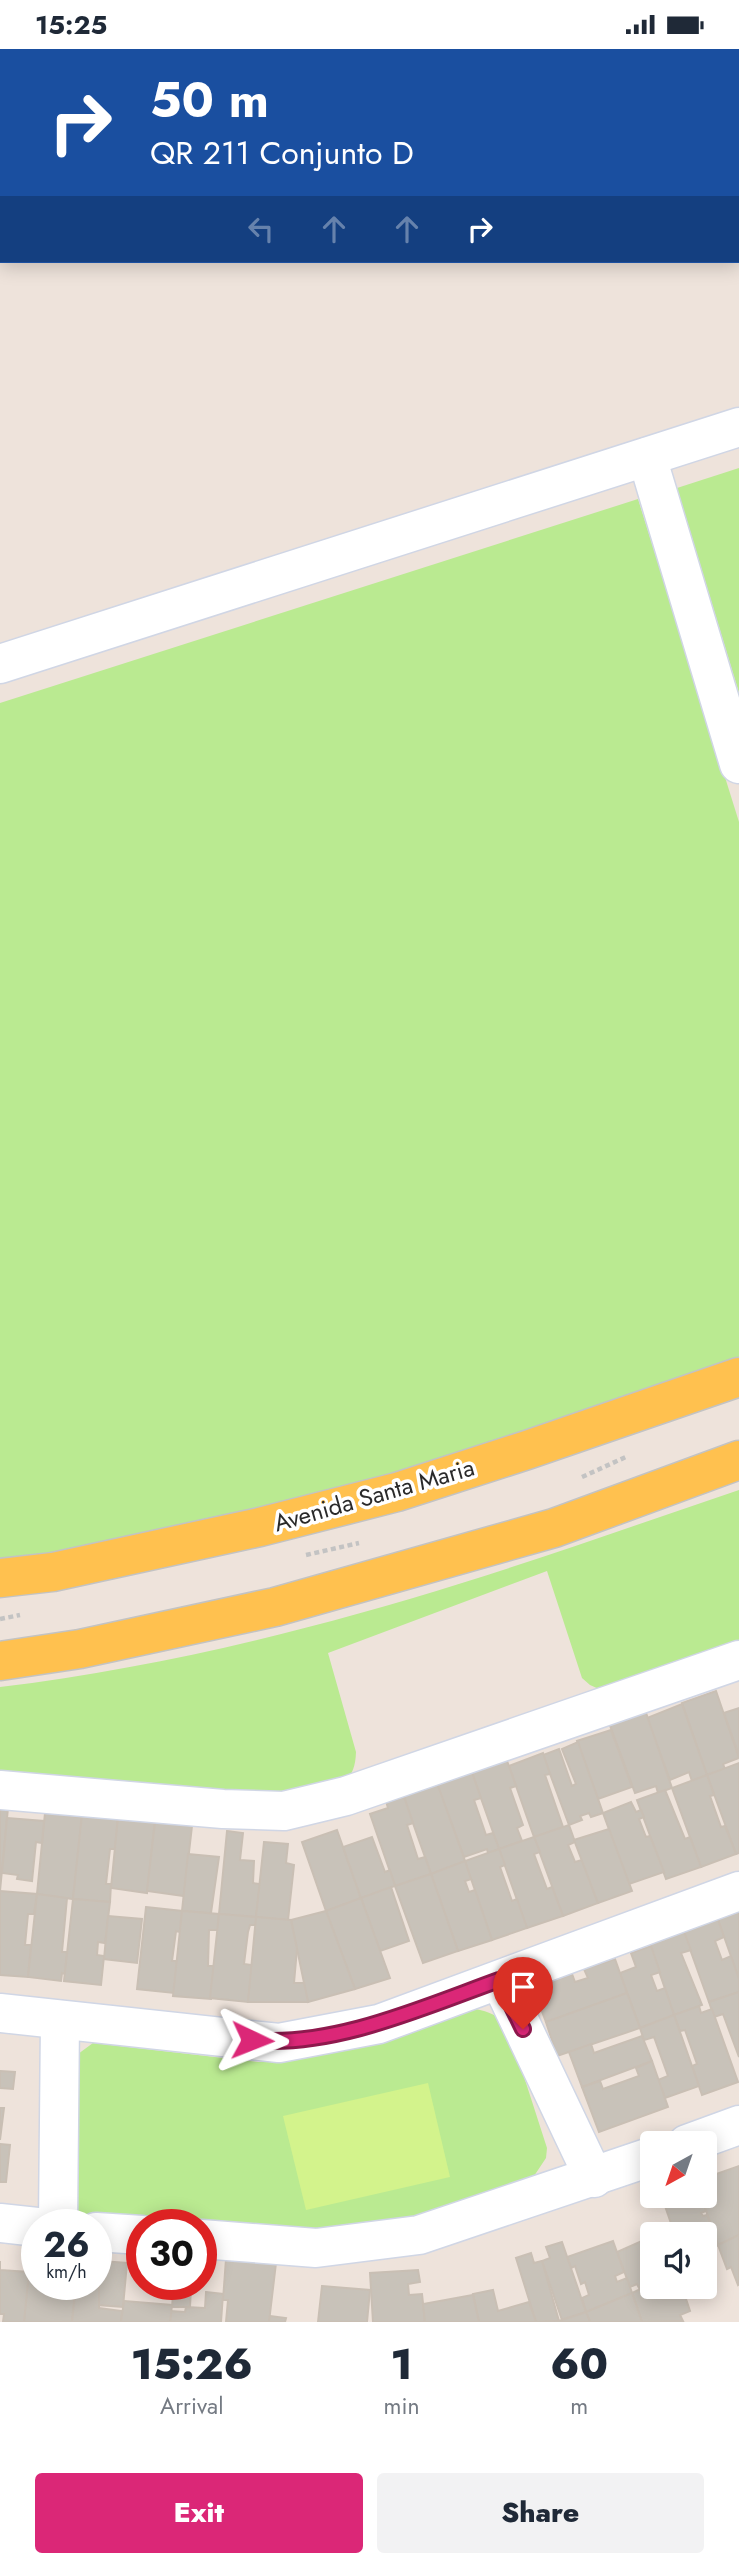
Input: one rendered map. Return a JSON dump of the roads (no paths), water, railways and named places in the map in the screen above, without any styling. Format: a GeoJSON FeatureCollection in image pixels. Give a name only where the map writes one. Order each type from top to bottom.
{"type":"FeatureCollection","features":[{"type":"Feature","properties":{"kind":"main road","name":"Avenida Santa Maria"},"geometry":{"type":"LineString","coordinates":[[0,1578],[66,1569],[260,1527],[397,1492],[739,1377]]}},
{"type":"Feature","properties":{"kind":"main road"},"geometry":{"type":"LineString","coordinates":[[0,1661],[80,1649],[275,1607],[554,1528],[739,1460]]}},
{"type":"Feature","properties":{"kind":"street"},"geometry":{"type":"LineString","coordinates":[[0,664],[739,427]]}},
{"type":"Feature","properties":{"kind":"street"},"geometry":{"type":"LineString","coordinates":[[647,457],[739,764]]}},
{"type":"Feature","properties":{"kind":"street"},"geometry":{"type":"LineString","coordinates":[[0,1790],[223,1809],[284,1811],[346,1796],[739,1660]]}},
{"type":"Feature","properties":{"kind":"street"},"geometry":{"type":"LineString","coordinates":[[0,2013],[279,2043],[379,2024],[739,1891]]}},
{"type":"Feature","properties":{"kind":"street"},"geometry":{"type":"LineString","coordinates":[[499,1980],[594,2178]]}},
{"type":"Feature","properties":{"kind":"street"},"geometry":{"type":"LineString","coordinates":[[58,2209],[60,2019]]}},
{"type":"Feature","properties":{"kind":"street"},"geometry":{"type":"LineString","coordinates":[[718,2133],[739,2125]]}},
{"type":"Feature","properties":{"kind":"street"},"geometry":{"type":"LineString","coordinates":[[217,2240],[316,2248],[419,2235],[640,2161]]}},
{"type":"Feature","properties":{"kind":"street"},"geometry":{"type":"LineString","coordinates":[[0,2223],[21,2225]]}}]}
